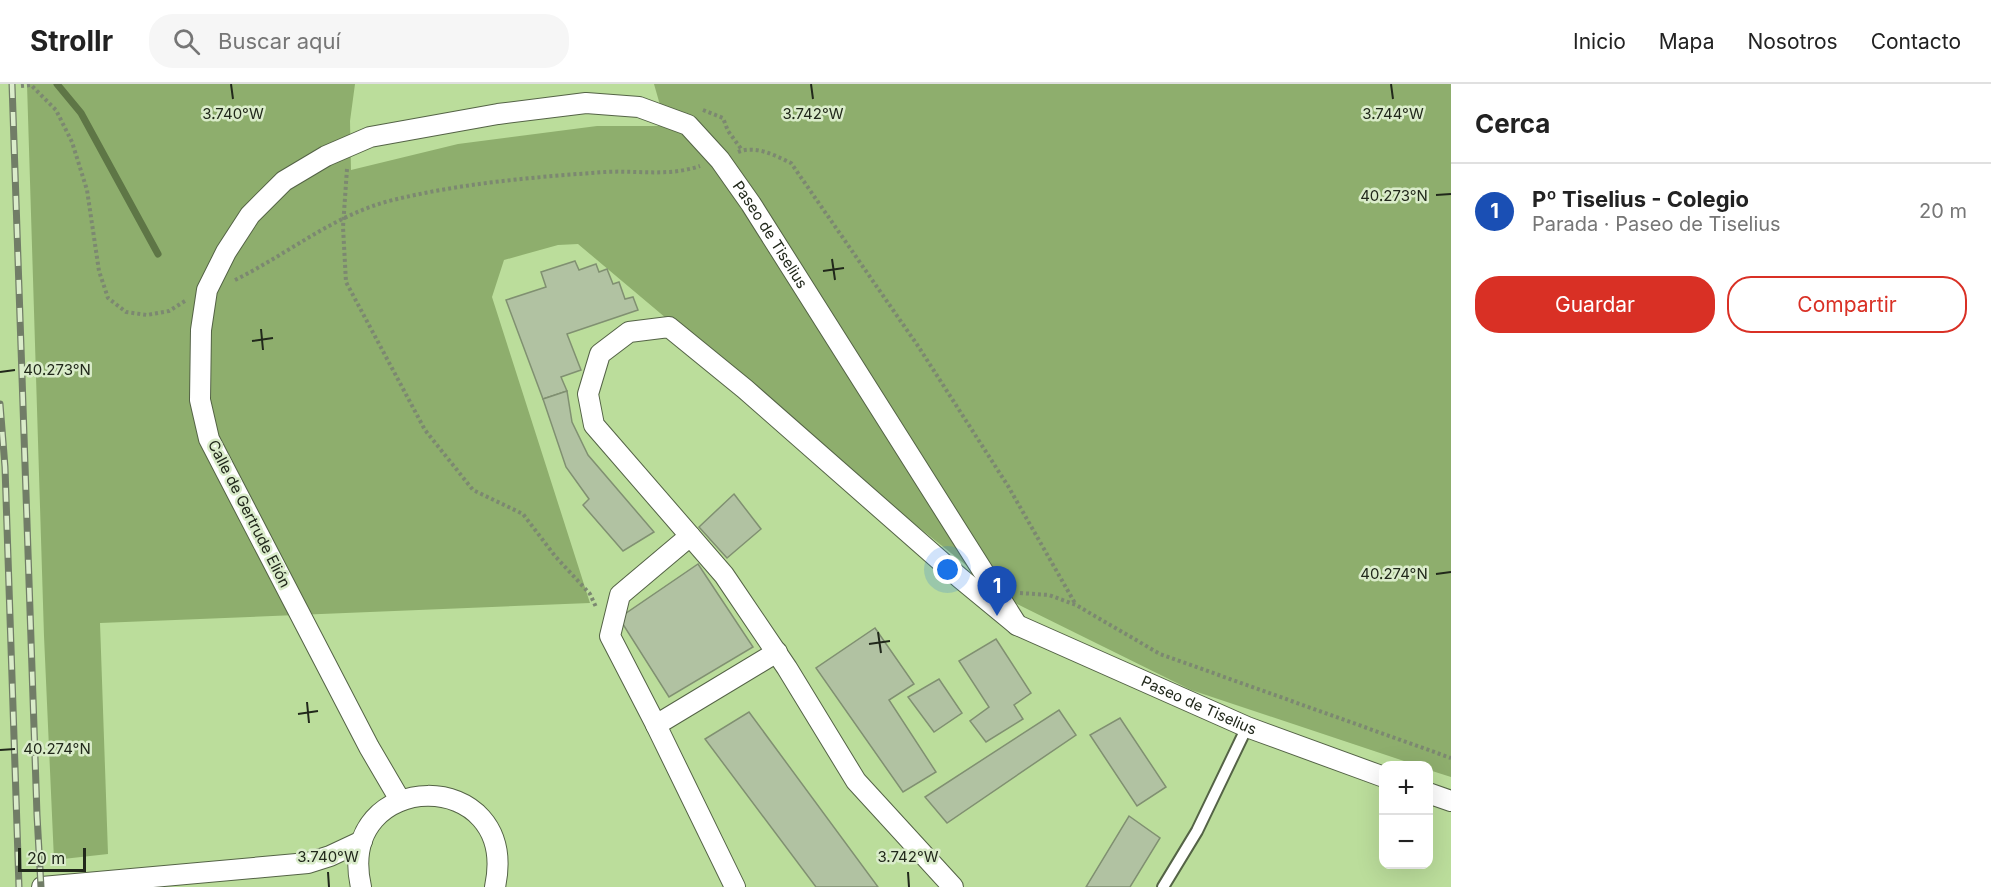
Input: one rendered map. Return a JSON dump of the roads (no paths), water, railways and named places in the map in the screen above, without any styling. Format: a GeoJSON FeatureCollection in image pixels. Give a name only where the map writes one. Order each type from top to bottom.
{"type":"FeatureCollection","features":[{"type":"Feature","properties":{"kind":"street","name":"Paseo de Tiselius"},"geometry":{"type":"LineString","coordinates":[[370,137],[498,114],[586,103],[639,107],[688,125],[720,160],[751,204],[1017,626]]}},
{"type":"Feature","properties":{"kind":"street","name":"Calle de Gertrude Elión"},"geometry":{"type":"LineString","coordinates":[[370,137],[326,156],[284,181],[250,215],[226,252],[207,290],[200,354],[200,400],[210,439],[228,476],[369,747],[400,801]]}},
{"type":"Feature","properties":{"kind":"street","name":"Paseo de Tiselius"},"geometry":{"type":"LineString","coordinates":[[953,887],[856,781],[777,652],[724,576],[594,425],[588,394],[600,354],[629,332],[669,327],[745,388],[1017,626],[1247,727],[1379,776]]}},
{"type":"Feature","properties":{"kind":"street"},"geometry":{"type":"LineString","coordinates":[[690,537],[620,596],[610,636],[735,887]]}},
{"type":"Feature","properties":{"kind":"street"},"geometry":{"type":"LineString","coordinates":[[656,725],[777,652]]}},
{"type":"Feature","properties":{"kind":"street"},"geometry":{"type":"LineString","coordinates":[[361,887],[357,862],[362,841],[375,819],[386,808],[400,801],[415,796],[430,795],[447,797],[468,807],[490,830],[498,854],[495,887]]}},
{"type":"Feature","properties":{"kind":"street"},"geometry":{"type":"LineString","coordinates":[[1433,795],[1451,801]]}},
{"type":"Feature","properties":{"kind":"street"},"geometry":{"type":"LineString","coordinates":[[42,887],[308,863],[330,856],[362,841]]}},
{"type":"Feature","properties":{"kind":"lane"},"geometry":{"type":"LineString","coordinates":[[1163,887],[1197,831],[1247,727]]}},
{"type":"Feature","properties":{"kind":"waterway"},"geometry":{"type":"LineString","coordinates":[[57,84],[81,113],[158,254]]}},
{"type":"Feature","properties":{"kind":"railway"},"geometry":{"type":"LineString","coordinates":[[12,84],[41,887]]}},
{"type":"Feature","properties":{"kind":"railway"},"geometry":{"type":"LineString","coordinates":[[0,404],[5,467],[19,887]]}},
{"type":"Feature","properties":{"kind":"place","name":"Pº Tiselius - Colegio"},"geometry":{"type":"Point","coordinates":[997,616]}}]}
